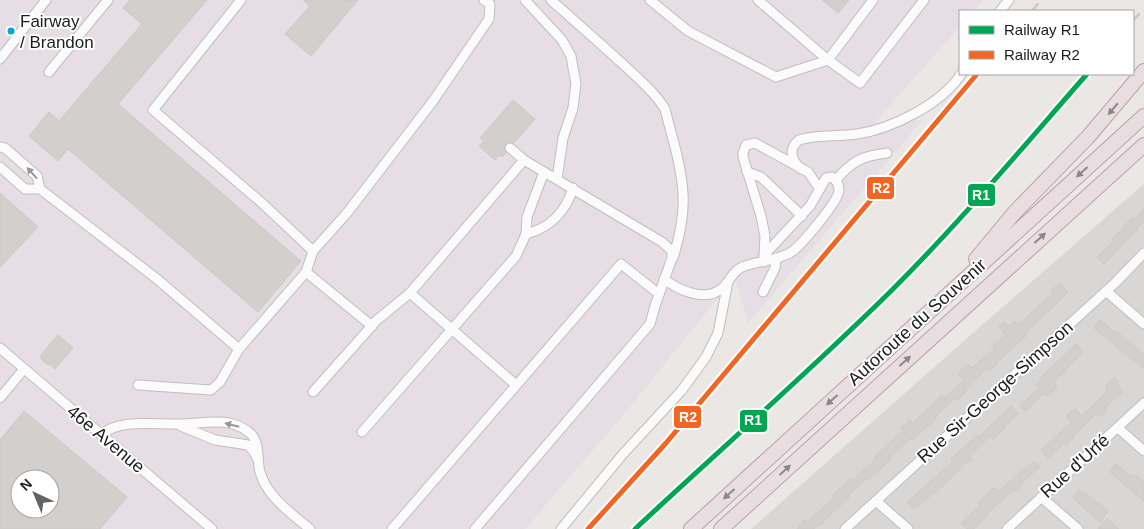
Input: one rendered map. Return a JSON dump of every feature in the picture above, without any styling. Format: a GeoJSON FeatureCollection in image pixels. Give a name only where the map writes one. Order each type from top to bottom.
{"type":"FeatureCollection","features":[{"type":"Feature","properties":{"kind":"highway"},"geometry":{"type":"LineString","coordinates":[[945,297],[1015,212],[1083,143],[1144,72]]}},
{"type":"Feature","properties":{"kind":"highway","name":"Autoroute du Souvenir"},"geometry":{"type":"LineString","coordinates":[[691,529],[1144,116]]}},
{"type":"Feature","properties":{"kind":"highway","name":"Autoroute du Souvenir"},"geometry":{"type":"LineString","coordinates":[[720,529],[1144,145]]}},
{"type":"Feature","properties":{"kind":"street"},"geometry":{"type":"LineString","coordinates":[[2,53],[46,0]]}},
{"type":"Feature","properties":{"kind":"street"},"geometry":{"type":"LineString","coordinates":[[49,72],[108,0]]}},
{"type":"Feature","properties":{"kind":"street"},"geometry":{"type":"LineString","coordinates":[[241,0],[153,110],[262,203],[313,251]]}},
{"type":"Feature","properties":{"kind":"street"},"geometry":{"type":"LineString","coordinates":[[138,386],[211,390],[220,382],[239,349],[306,272],[313,251],[347,213],[433,100],[478,35],[489,18],[490,4],[484,0]]}},
{"type":"Feature","properties":{"kind":"street"},"geometry":{"type":"LineString","coordinates":[[524,0],[562,40],[571,56],[574,68],[576,83],[574,108],[563,138],[557,179]]}},
{"type":"Feature","properties":{"kind":"street"},"geometry":{"type":"LineString","coordinates":[[475,529],[650,324],[680,236],[683,218],[684,187],[665,110],[645,86],[551,0]]}},
{"type":"Feature","properties":{"kind":"street"},"geometry":{"type":"LineString","coordinates":[[650,0],[688,31],[776,78],[828,60],[873,0]]}},
{"type":"Feature","properties":{"kind":"street"},"geometry":{"type":"LineString","coordinates":[[758,0],[828,60],[860,83],[924,0]]}},
{"type":"Feature","properties":{"kind":"street"},"geometry":{"type":"LineString","coordinates":[[1001,10],[1009,0]]}},
{"type":"Feature","properties":{"kind":"street"},"geometry":{"type":"LineString","coordinates":[[801,168],[793,160],[792,152],[794,145],[799,140],[858,134],[886,126],[928,105],[960,75]]}},
{"type":"Feature","properties":{"kind":"street"},"geometry":{"type":"LineString","coordinates":[[764,260],[764,236],[761,216],[743,153],[746,146],[751,143],[765,147],[812,176],[820,188]]}},
{"type":"Feature","properties":{"kind":"street"},"geometry":{"type":"LineString","coordinates":[[0,148],[5,148],[37,176],[40,189]]}},
{"type":"Feature","properties":{"kind":"street"},"geometry":{"type":"LineString","coordinates":[[510,148],[524,160],[662,242],[672,252],[672,258]]}},
{"type":"Feature","properties":{"kind":"street"},"geometry":{"type":"LineString","coordinates":[[836,180],[846,168],[858,159],[887,153]]}},
{"type":"Feature","properties":{"kind":"street"},"geometry":{"type":"LineString","coordinates":[[313,392],[372,326],[410,293],[524,160]]}},
{"type":"Feature","properties":{"kind":"street"},"geometry":{"type":"LineString","coordinates":[[0,167],[25,189],[40,189],[157,280],[239,349]]}},
{"type":"Feature","properties":{"kind":"street"},"geometry":{"type":"LineString","coordinates":[[362,432],[516,256],[526,234],[527,217],[544,172]]}},
{"type":"Feature","properties":{"kind":"street"},"geometry":{"type":"LineString","coordinates":[[747,172],[761,177],[802,216]]}},
{"type":"Feature","properties":{"kind":"street"},"geometry":{"type":"LineString","coordinates":[[664,279],[685,292],[696,294],[716,293],[722,289],[731,276],[740,268],[789,253],[796,248],[835,201],[839,189],[836,180],[832,177],[826,178],[810,206],[764,260]]}},
{"type":"Feature","properties":{"kind":"street"},"geometry":{"type":"LineString","coordinates":[[526,234],[543,228],[558,217],[568,202],[573,188]]}},
{"type":"Feature","properties":{"kind":"street"},"geometry":{"type":"LineString","coordinates":[[662,242],[675,242],[680,236]]}},
{"type":"Feature","properties":{"kind":"street","name":"Rue Sir-George-Simpson"},"geometry":{"type":"LineString","coordinates":[[845,529],[1106,291],[1144,253]]}},
{"type":"Feature","properties":{"kind":"street"},"geometry":{"type":"LineString","coordinates":[[763,292],[775,268],[776,258]]}},
{"type":"Feature","properties":{"kind":"street"},"geometry":{"type":"LineString","coordinates":[[392,529],[621,264],[659,294]]}},
{"type":"Feature","properties":{"kind":"street"},"geometry":{"type":"LineString","coordinates":[[306,272],[372,326]]}},
{"type":"Feature","properties":{"kind":"street"},"geometry":{"type":"LineString","coordinates":[[561,529],[623,454],[682,390],[706,356],[714,342],[720,324],[728,282]]}},
{"type":"Feature","properties":{"kind":"street"},"geometry":{"type":"LineString","coordinates":[[1106,291],[1144,324]]}},
{"type":"Feature","properties":{"kind":"street"},"geometry":{"type":"LineString","coordinates":[[410,293],[516,386]]}},
{"type":"Feature","properties":{"kind":"street","name":"46e Avenue"},"geometry":{"type":"LineString","coordinates":[[0,348],[212,529]]}},
{"type":"Feature","properties":{"kind":"street"},"geometry":{"type":"LineString","coordinates":[[0,398],[24,369]]}},
{"type":"Feature","properties":{"kind":"street","name":"Rue d'Urfé"},"geometry":{"type":"LineString","coordinates":[[1007,529],[1144,403]]}},
{"type":"Feature","properties":{"kind":"street"},"geometry":{"type":"LineString","coordinates":[[101,435],[110,428],[147,424],[218,422],[238,425],[246,430],[255,440],[260,473],[269,492],[310,529]]}},
{"type":"Feature","properties":{"kind":"street"},"geometry":{"type":"LineString","coordinates":[[178,424],[216,440],[248,445],[258,460]]}},
{"type":"Feature","properties":{"kind":"street"},"geometry":{"type":"LineString","coordinates":[[1118,428],[1144,450]]}},
{"type":"Feature","properties":{"kind":"street"},"geometry":{"type":"LineString","coordinates":[[1041,497],[1078,529]]}},
{"type":"Feature","properties":{"kind":"street"},"geometry":{"type":"LineString","coordinates":[[876,501],[908,529]]}},
{"type":"Feature","properties":{"kind":"shaded area"},"geometry":{"type":"Polygon","coordinates":[[[0,0],[983,0],[974,10],[959,10],[959,27],[872,126],[923,120],[748,323],[735,277],[624,414],[525,529],[0,529],[0,0]]]}},
{"type":"Feature","properties":{"kind":"shaded area"},"geometry":{"type":"Polygon","coordinates":[[[1144,184],[1144,529],[751,529],[973,333],[1144,184]]]}},
{"type":"Feature","properties":{"kind":"building"},"geometry":{"type":"Polygon","coordinates":[[[130,0],[207,0],[118,104],[301,261],[258,312],[68,149],[58,161],[29,136],[49,112],[59,121],[142,24],[123,8],[130,0]]]}},
{"type":"Feature","properties":{"kind":"building"},"geometry":{"type":"Polygon","coordinates":[[[303,0],[358,0],[311,56],[285,34],[310,6],[303,0]]]}},
{"type":"Feature","properties":{"kind":"building"},"geometry":{"type":"Polygon","coordinates":[[[822,0],[849,0],[838,13],[822,0]]]}},
{"type":"Feature","properties":{"kind":"building"},"geometry":{"type":"Polygon","coordinates":[[[513,100],[535,119],[514,143],[506,144],[504,147],[506,153],[502,157],[499,155],[495,160],[479,146],[484,141],[480,138],[513,100]]]}},
{"type":"Feature","properties":{"kind":"building"},"geometry":{"type":"Polygon","coordinates":[[[0,193],[38,227],[0,267],[0,193]]]}},
{"type":"Feature","properties":{"kind":"building"},"geometry":{"type":"Polygon","coordinates":[[[1144,209],[1144,221],[1104,264],[1097,257],[1114,241],[1112,239],[1133,217],[1135,219],[1144,209]]]}},
{"type":"Feature","properties":{"kind":"building"},"geometry":{"type":"Polygon","coordinates":[[[1060,283],[1068,292],[997,364],[989,371],[987,368],[965,389],[967,391],[958,400],[956,397],[935,417],[937,418],[889,458],[891,460],[848,495],[849,497],[821,524],[812,527],[815,529],[797,529],[804,520],[807,522],[821,510],[832,499],[833,495],[851,478],[853,480],[876,459],[874,457],[904,430],[901,428],[910,420],[913,423],[942,395],[945,398],[964,380],[958,374],[968,364],[972,368],[995,348],[993,346],[1006,335],[999,327],[1004,322],[1008,327],[1014,321],[1018,325],[1054,292],[1052,290],[1060,283]]]}},
{"type":"Feature","properties":{"kind":"building"},"geometry":{"type":"Polygon","coordinates":[[[1100,320],[1144,355],[1144,369],[1094,328],[1100,320]]]}},
{"type":"Feature","properties":{"kind":"building"},"geometry":{"type":"Polygon","coordinates":[[[58,335],[73,348],[55,369],[41,359],[43,358],[40,356],[58,335]]]}},
{"type":"Feature","properties":{"kind":"building"},"geometry":{"type":"Polygon","coordinates":[[[1076,344],[1083,352],[1053,383],[1057,387],[1047,396],[1044,393],[1026,411],[1020,406],[1039,388],[1036,385],[1043,379],[1041,377],[1076,344]]]}},
{"type":"Feature","properties":{"kind":"building"},"geometry":{"type":"Polygon","coordinates":[[[1114,377],[1119,382],[1117,384],[1123,392],[1105,408],[1107,410],[1099,417],[1096,414],[1066,445],[1064,443],[1048,458],[1041,450],[1072,422],[1066,416],[1075,409],[1082,416],[1108,390],[1105,386],[1114,377]]]}},
{"type":"Feature","properties":{"kind":"building"},"geometry":{"type":"Polygon","coordinates":[[[1011,406],[1018,414],[993,439],[990,436],[970,456],[972,459],[967,464],[966,462],[947,482],[914,509],[907,502],[953,462],[951,459],[977,436],[978,438],[1011,406]]]}},
{"type":"Feature","properties":{"kind":"building"},"geometry":{"type":"Polygon","coordinates":[[[24,411],[127,497],[100,529],[0,529],[0,440],[24,411]]]}},
{"type":"Feature","properties":{"kind":"building"},"geometry":{"type":"Polygon","coordinates":[[[1034,461],[1040,467],[1022,482],[1023,484],[1015,491],[1013,490],[991,510],[974,529],[967,529],[961,523],[980,506],[977,503],[994,488],[999,491],[1034,461]]]}},
{"type":"Feature","properties":{"kind":"building"},"geometry":{"type":"Polygon","coordinates":[[[1116,464],[1130,476],[1132,474],[1136,478],[1137,476],[1144,482],[1144,501],[1109,471],[1116,464]]]}},
{"type":"Feature","properties":{"kind":"building"},"geometry":{"type":"Polygon","coordinates":[[[1079,490],[1108,511],[1100,522],[1073,498],[1079,490]]]}},
{"type":"Feature","properties":{"kind":"building"},"geometry":{"type":"Polygon","coordinates":[[[1107,519],[1119,529],[1098,529],[1107,519]]]}},
{"type":"Feature","properties":{"kind":"railway"},"geometry":{"type":"LineString","coordinates":[[1033,10],[1041,0]]}},
{"type":"Feature","properties":{"kind":"railway"},"geometry":{"type":"LineString","coordinates":[[1134,20],[1144,8]]}},
{"type":"Feature","properties":{"kind":"railway"},"geometry":{"type":"LineString","coordinates":[[588,529],[666,443],[976,75]]}},
{"type":"Feature","properties":{"kind":"railway"},"geometry":{"type":"LineString","coordinates":[[635,529],[797,381],[918,264],[1086,75]]}},
{"type":"Feature","properties":{"kind":"rail line","name":"R2"},"geometry":{"type":"LineString","coordinates":[[588,529],[666,443],[976,75]]}},
{"type":"Feature","properties":{"kind":"rail line","name":"R1"},"geometry":{"type":"LineString","coordinates":[[635,529],[797,381],[918,264],[1086,75]]}},
{"type":"Feature","properties":{"kind":"place","name":"Fairway / Brandon"},"geometry":{"type":"Point","coordinates":[11,31]}}]}
